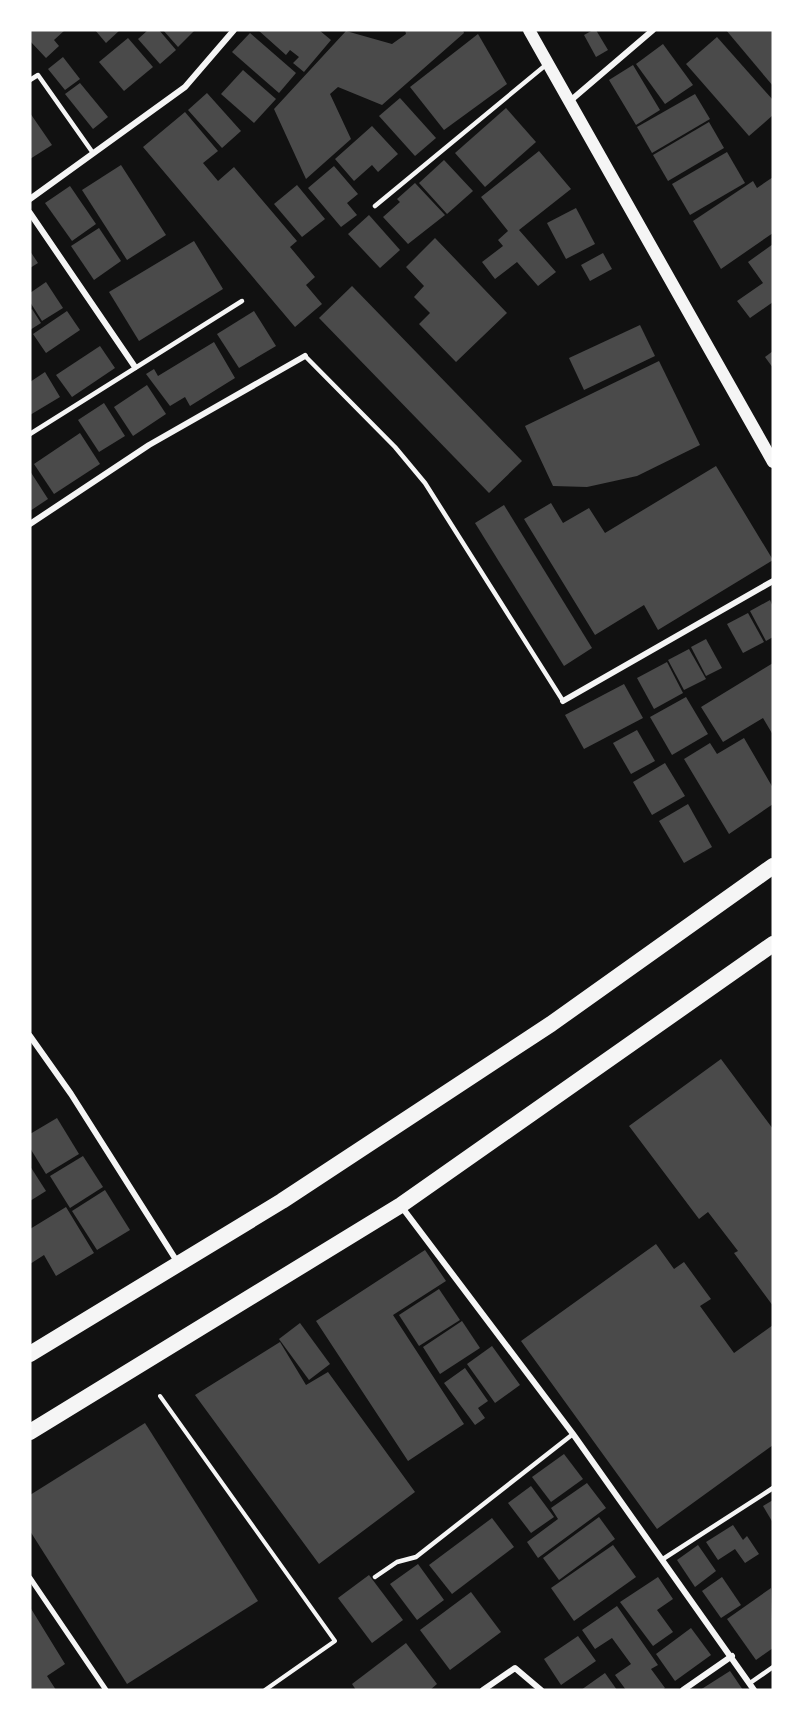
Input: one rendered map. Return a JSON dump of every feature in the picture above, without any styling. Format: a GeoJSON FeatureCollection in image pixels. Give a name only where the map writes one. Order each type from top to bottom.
{"type":"FeatureCollection","features":[{"type":"Feature","properties":{"kind":"highway"},"geometry":{"type":"LineString","coordinates":[[30,1354],[282,1201],[551,1024],[773,866]]}},
{"type":"Feature","properties":{"kind":"highway"},"geometry":{"type":"LineString","coordinates":[[34,1426],[401,1205],[773,944]]}},
{"type":"Feature","properties":{"kind":"main road"},"geometry":{"type":"LineString","coordinates":[[529,30],[773,462]]}},
{"type":"Feature","properties":{"kind":"street"},"geometry":{"type":"LineString","coordinates":[[30,199],[185,87],[234,30]]}},
{"type":"Feature","properties":{"kind":"street"},"geometry":{"type":"LineString","coordinates":[[570,101],[653,30]]}},
{"type":"Feature","properties":{"kind":"street"},"geometry":{"type":"LineString","coordinates":[[30,213],[135,367]]}},
{"type":"Feature","properties":{"kind":"street"},"geometry":{"type":"LineString","coordinates":[[30,524],[149,445],[305,356]]}},
{"type":"Feature","properties":{"kind":"street"},"geometry":{"type":"LineString","coordinates":[[563,701],[773,581]]}},
{"type":"Feature","properties":{"kind":"street"},"geometry":{"type":"LineString","coordinates":[[31,1041],[77,1103],[178,1263]]}},
{"type":"Feature","properties":{"kind":"street"},"geometry":{"type":"LineString","coordinates":[[401,1205],[573,1434],[754,1690]]}},
{"type":"Feature","properties":{"kind":"street"},"geometry":{"type":"LineString","coordinates":[[30,1578],[106,1690]]}},
{"type":"Feature","properties":{"kind":"street"},"geometry":{"type":"LineString","coordinates":[[683,1690],[732,1656]]}},
{"type":"Feature","properties":{"kind":"street"},"geometry":{"type":"LineString","coordinates":[[483,1690],[515,1668],[542,1690]]}},
{"type":"Feature","properties":{"kind":"lane"},"geometry":{"type":"LineString","coordinates":[[375,206],[547,64]]}},
{"type":"Feature","properties":{"kind":"lane"},"geometry":{"type":"LineString","coordinates":[[30,80],[39,75],[93,153]]}},
{"type":"Feature","properties":{"kind":"lane"},"geometry":{"type":"LineString","coordinates":[[30,434],[242,301]]}},
{"type":"Feature","properties":{"kind":"lane"},"geometry":{"type":"LineString","coordinates":[[305,356],[395,447],[425,483],[563,701]]}},
{"type":"Feature","properties":{"kind":"lane"},"geometry":{"type":"LineString","coordinates":[[375,1577],[398,1562],[416,1557],[573,1434]]}},
{"type":"Feature","properties":{"kind":"lane"},"geometry":{"type":"LineString","coordinates":[[663,1559],[773,1488]]}},
{"type":"Feature","properties":{"kind":"lane"},"geometry":{"type":"LineString","coordinates":[[750,1683],[773,1667]]}},
{"type":"Feature","properties":{"kind":"path"},"geometry":{"type":"LineString","coordinates":[[160,1396],[335,1641],[265,1690]]}},
{"type":"Feature","properties":{"kind":"building"},"geometry":{"type":"Polygon","coordinates":[[[30,30],[65,30],[54,40],[59,46],[46,58],[30,41],[30,30]]]}},
{"type":"Feature","properties":{"kind":"building"},"geometry":{"type":"Polygon","coordinates":[[[95,30],[120,30],[106,43],[95,30]]]}},
{"type":"Feature","properties":{"kind":"building"},"geometry":{"type":"Polygon","coordinates":[[[148,30],[159,30],[176,50],[160,64],[138,39],[148,30]]]}},
{"type":"Feature","properties":{"kind":"building"},"geometry":{"type":"Polygon","coordinates":[[[163,30],[195,30],[178,47],[163,30]]]}},
{"type":"Feature","properties":{"kind":"building"},"geometry":{"type":"Polygon","coordinates":[[[258,30],[319,30],[331,40],[304,72],[293,63],[299,57],[290,50],[286,55],[258,30]]]}},
{"type":"Feature","properties":{"kind":"building"},"geometry":{"type":"Polygon","coordinates":[[[405,30],[463,30],[464,33],[382,105],[338,87],[330,94],[351,139],[306,179],[274,109],[346,31],[392,44],[406,34],[405,30]]]}},
{"type":"Feature","properties":{"kind":"building"},"geometry":{"type":"Polygon","coordinates":[[[596,30],[608,50],[596,57],[584,35],[596,30]]]}},
{"type":"Feature","properties":{"kind":"building"},"geometry":{"type":"Polygon","coordinates":[[[726,30],[773,30],[773,86],[726,30]]]}},
{"type":"Feature","properties":{"kind":"building"},"geometry":{"type":"Polygon","coordinates":[[[250,33],[296,73],[279,93],[232,52],[250,33]]]}},
{"type":"Feature","properties":{"kind":"building"},"geometry":{"type":"Polygon","coordinates":[[[478,34],[507,84],[444,130],[410,87],[478,34]]]}},
{"type":"Feature","properties":{"kind":"building"},"geometry":{"type":"Polygon","coordinates":[[[717,37],[773,100],[773,115],[749,136],[686,64],[717,37]]]}},
{"type":"Feature","properties":{"kind":"building"},"geometry":{"type":"Polygon","coordinates":[[[128,38],[153,67],[124,91],[99,62],[128,38]]]}},
{"type":"Feature","properties":{"kind":"building"},"geometry":{"type":"Polygon","coordinates":[[[663,44],[693,85],[665,104],[636,64],[663,44]]]}},
{"type":"Feature","properties":{"kind":"building"},"geometry":{"type":"Polygon","coordinates":[[[63,57],[80,79],[65,90],[48,69],[63,57]]]}},
{"type":"Feature","properties":{"kind":"building"},"geometry":{"type":"Polygon","coordinates":[[[633,65],[660,110],[636,125],[609,80],[633,65]]]}},
{"type":"Feature","properties":{"kind":"building"},"geometry":{"type":"Polygon","coordinates":[[[243,70],[276,99],[254,123],[221,94],[243,70]]]}},
{"type":"Feature","properties":{"kind":"building"},"geometry":{"type":"Polygon","coordinates":[[[80,83],[108,117],[93,129],[65,94],[80,83]]]}},
{"type":"Feature","properties":{"kind":"building"},"geometry":{"type":"Polygon","coordinates":[[[207,93],[241,131],[222,148],[188,110],[207,93]]]}},
{"type":"Feature","properties":{"kind":"building"},"geometry":{"type":"Polygon","coordinates":[[[695,94],[710,119],[652,153],[637,127],[695,94]]]}},
{"type":"Feature","properties":{"kind":"building"},"geometry":{"type":"Polygon","coordinates":[[[400,98],[436,138],[415,156],[379,116],[400,98]]]}},
{"type":"Feature","properties":{"kind":"building"},"geometry":{"type":"Polygon","coordinates":[[[506,108],[536,142],[485,187],[455,153],[506,108]]]}},
{"type":"Feature","properties":{"kind":"building"},"geometry":{"type":"Polygon","coordinates":[[[185,112],[218,151],[203,163],[218,181],[234,167],[297,241],[290,247],[315,277],[306,285],[322,304],[295,327],[143,147],[185,112]]]}},
{"type":"Feature","properties":{"kind":"building"},"geometry":{"type":"Polygon","coordinates":[[[30,113],[52,145],[30,159],[30,113]]]}},
{"type":"Feature","properties":{"kind":"building"},"geometry":{"type":"Polygon","coordinates":[[[709,122],[724,148],[668,181],[653,155],[709,122]]]}},
{"type":"Feature","properties":{"kind":"building"},"geometry":{"type":"Polygon","coordinates":[[[372,126],[398,154],[378,172],[372,165],[354,181],[335,159],[372,126]]]}},
{"type":"Feature","properties":{"kind":"building"},"geometry":{"type":"Polygon","coordinates":[[[539,151],[571,189],[519,230],[556,272],[538,286],[517,262],[495,279],[482,262],[503,246],[498,240],[508,231],[481,197],[539,151]]]}},
{"type":"Feature","properties":{"kind":"building"},"geometry":{"type":"Polygon","coordinates":[[[727,152],[745,183],[690,215],[672,184],[727,152]]]}},
{"type":"Feature","properties":{"kind":"building"},"geometry":{"type":"Polygon","coordinates":[[[444,160],[473,191],[447,214],[419,183],[444,160]]]}},
{"type":"Feature","properties":{"kind":"building"},"geometry":{"type":"Polygon","coordinates":[[[121,165],[166,235],[127,260],[82,190],[121,165]]]}},
{"type":"Feature","properties":{"kind":"building"},"geometry":{"type":"Polygon","coordinates":[[[334,166],[358,194],[347,203],[357,215],[341,227],[308,188],[334,166]]]}},
{"type":"Feature","properties":{"kind":"building"},"geometry":{"type":"Polygon","coordinates":[[[773,177],[773,233],[721,269],[693,221],[753,181],[757,188],[773,177]]]}},
{"type":"Feature","properties":{"kind":"building"},"geometry":{"type":"Polygon","coordinates":[[[415,183],[445,215],[408,244],[383,217],[400,202],[397,199],[415,183]]]}},
{"type":"Feature","properties":{"kind":"building"},"geometry":{"type":"Polygon","coordinates":[[[297,185],[325,219],[302,237],[274,204],[297,185]]]}},
{"type":"Feature","properties":{"kind":"building"},"geometry":{"type":"Polygon","coordinates":[[[70,186],[96,224],[72,241],[45,203],[70,186]]]}},
{"type":"Feature","properties":{"kind":"building"},"geometry":{"type":"Polygon","coordinates":[[[576,208],[595,244],[566,259],[547,223],[576,208]]]}},
{"type":"Feature","properties":{"kind":"building"},"geometry":{"type":"Polygon","coordinates":[[[369,215],[400,250],[380,268],[348,234],[369,215]]]}},
{"type":"Feature","properties":{"kind":"building"},"geometry":{"type":"Polygon","coordinates":[[[99,228],[121,261],[94,280],[71,246],[99,228]]]}},
{"type":"Feature","properties":{"kind":"building"},"geometry":{"type":"Polygon","coordinates":[[[435,238],[507,313],[456,362],[419,324],[430,313],[414,297],[424,286],[406,267],[435,238]]]}},
{"type":"Feature","properties":{"kind":"building"},"geometry":{"type":"Polygon","coordinates":[[[194,241],[223,289],[139,341],[109,292],[194,241]]]}},
{"type":"Feature","properties":{"kind":"building"},"geometry":{"type":"Polygon","coordinates":[[[773,244],[773,302],[750,318],[737,301],[763,283],[748,262],[773,244]]]}},
{"type":"Feature","properties":{"kind":"building"},"geometry":{"type":"Polygon","coordinates":[[[30,251],[38,263],[30,268],[30,251]]]}},
{"type":"Feature","properties":{"kind":"building"},"geometry":{"type":"Polygon","coordinates":[[[603,253],[612,269],[590,281],[581,265],[603,253]]]}},
{"type":"Feature","properties":{"kind":"building"},"geometry":{"type":"Polygon","coordinates":[[[46,282],[63,308],[42,321],[30,302],[30,293],[46,282]]]}},
{"type":"Feature","properties":{"kind":"building"},"geometry":{"type":"Polygon","coordinates":[[[352,286],[522,461],[489,493],[319,318],[352,286]]]}},
{"type":"Feature","properties":{"kind":"building"},"geometry":{"type":"Polygon","coordinates":[[[32,309],[41,323],[30,330],[30,311],[32,309]]]}},
{"type":"Feature","properties":{"kind":"building"},"geometry":{"type":"Polygon","coordinates":[[[67,311],[80,330],[46,353],[33,334],[67,311]]]}},
{"type":"Feature","properties":{"kind":"building"},"geometry":{"type":"Polygon","coordinates":[[[254,311],[276,346],[239,368],[217,334],[254,311]]]}},
{"type":"Feature","properties":{"kind":"building"},"geometry":{"type":"Polygon","coordinates":[[[640,325],[655,356],[584,390],[569,358],[640,325]]]}},
{"type":"Feature","properties":{"kind":"building"},"geometry":{"type":"Polygon","coordinates":[[[214,342],[235,378],[190,406],[185,397],[170,406],[146,374],[154,369],[158,376],[214,342]]]}},
{"type":"Feature","properties":{"kind":"building"},"geometry":{"type":"Polygon","coordinates":[[[100,346],[115,368],[72,397],[56,375],[100,346]]]}},
{"type":"Feature","properties":{"kind":"building"},"geometry":{"type":"Polygon","coordinates":[[[773,351],[773,368],[765,357],[773,351]]]}},
{"type":"Feature","properties":{"kind":"building"},"geometry":{"type":"Polygon","coordinates":[[[659,361],[700,445],[637,476],[587,487],[553,486],[525,426],[659,361]]]}},
{"type":"Feature","properties":{"kind":"building"},"geometry":{"type":"Polygon","coordinates":[[[45,372],[60,397],[30,415],[30,382],[45,372]]]}},
{"type":"Feature","properties":{"kind":"building"},"geometry":{"type":"Polygon","coordinates":[[[147,385],[166,414],[133,436],[114,407],[147,385]]]}},
{"type":"Feature","properties":{"kind":"building"},"geometry":{"type":"Polygon","coordinates":[[[104,403],[125,436],[99,452],[78,420],[104,403]]]}},
{"type":"Feature","properties":{"kind":"building"},"geometry":{"type":"Polygon","coordinates":[[[80,433],[100,464],[54,494],[34,464],[80,433]]]}},
{"type":"Feature","properties":{"kind":"building"},"geometry":{"type":"Polygon","coordinates":[[[716,466],[773,560],[658,630],[644,605],[595,635],[524,519],[551,503],[563,523],[589,508],[605,533],[716,466]]]}},
{"type":"Feature","properties":{"kind":"building"},"geometry":{"type":"Polygon","coordinates":[[[30,471],[48,499],[30,511],[30,471]]]}},
{"type":"Feature","properties":{"kind":"building"},"geometry":{"type":"Polygon","coordinates":[[[504,505],[592,648],[564,666],[475,523],[504,505]]]}},
{"type":"Feature","properties":{"kind":"building"},"geometry":{"type":"Polygon","coordinates":[[[770,600],[773,607],[773,637],[766,641],[750,611],[770,600]]]}},
{"type":"Feature","properties":{"kind":"building"},"geometry":{"type":"Polygon","coordinates":[[[748,613],[764,642],[743,653],[727,624],[748,613]]]}},
{"type":"Feature","properties":{"kind":"building"},"geometry":{"type":"Polygon","coordinates":[[[706,639],[722,668],[706,676],[691,647],[706,639]]]}},
{"type":"Feature","properties":{"kind":"building"},"geometry":{"type":"Polygon","coordinates":[[[689,649],[706,679],[684,690],[668,660],[689,649]]]}},
{"type":"Feature","properties":{"kind":"building"},"geometry":{"type":"Polygon","coordinates":[[[667,662],[683,693],[654,709],[637,678],[667,662]]]}},
{"type":"Feature","properties":{"kind":"building"},"geometry":{"type":"Polygon","coordinates":[[[773,663],[773,735],[763,718],[723,742],[701,707],[773,663]]]}},
{"type":"Feature","properties":{"kind":"building"},"geometry":{"type":"Polygon","coordinates":[[[624,684],[643,718],[584,749],[565,715],[624,684]]]}},
{"type":"Feature","properties":{"kind":"building"},"geometry":{"type":"Polygon","coordinates":[[[686,697],[708,734],[672,755],[650,717],[686,697]]]}},
{"type":"Feature","properties":{"kind":"building"},"geometry":{"type":"Polygon","coordinates":[[[637,730],[655,761],[631,774],[613,743],[637,730]]]}},
{"type":"Feature","properties":{"kind":"building"},"geometry":{"type":"Polygon","coordinates":[[[744,738],[773,788],[773,804],[729,834],[684,759],[710,743],[717,754],[744,738]]]}},
{"type":"Feature","properties":{"kind":"building"},"geometry":{"type":"Polygon","coordinates":[[[665,763],[685,796],[652,815],[633,782],[665,763]]]}},
{"type":"Feature","properties":{"kind":"building"},"geometry":{"type":"Polygon","coordinates":[[[688,804],[712,847],[684,863],[659,821],[688,804]]]}},
{"type":"Feature","properties":{"kind":"building"},"geometry":{"type":"Polygon","coordinates":[[[721,1059],[773,1129],[773,1306],[734,1253],[738,1251],[708,1212],[699,1219],[629,1126],[721,1059]]]}},
{"type":"Feature","properties":{"kind":"building"},"geometry":{"type":"Polygon","coordinates":[[[57,1118],[79,1154],[46,1174],[30,1148],[30,1134],[57,1118]]]}},
{"type":"Feature","properties":{"kind":"building"},"geometry":{"type":"Polygon","coordinates":[[[83,1156],[103,1187],[70,1208],[50,1176],[83,1156]]]}},
{"type":"Feature","properties":{"kind":"building"},"geometry":{"type":"Polygon","coordinates":[[[30,1166],[46,1191],[30,1201],[30,1166]]]}},
{"type":"Feature","properties":{"kind":"building"},"geometry":{"type":"Polygon","coordinates":[[[105,1190],[130,1230],[97,1250],[72,1211],[105,1190]]]}},
{"type":"Feature","properties":{"kind":"building"},"geometry":{"type":"Polygon","coordinates":[[[66,1207],[94,1253],[56,1276],[44,1255],[30,1264],[30,1229],[66,1207]]]}},
{"type":"Feature","properties":{"kind":"building"},"geometry":{"type":"Polygon","coordinates":[[[656,1244],[674,1269],[684,1262],[711,1299],[700,1306],[734,1353],[773,1325],[773,1445],[657,1529],[521,1341],[656,1244]]]}},
{"type":"Feature","properties":{"kind":"building"},"geometry":{"type":"Polygon","coordinates":[[[425,1250],[446,1281],[393,1315],[464,1424],[408,1461],[316,1321],[425,1250]]]}},
{"type":"Feature","properties":{"kind":"building"},"geometry":{"type":"Polygon","coordinates":[[[439,1289],[460,1320],[419,1346],[399,1315],[439,1289]]]}},
{"type":"Feature","properties":{"kind":"building"},"geometry":{"type":"Polygon","coordinates":[[[462,1321],[480,1348],[440,1374],[423,1347],[462,1321]]]}},
{"type":"Feature","properties":{"kind":"building"},"geometry":{"type":"Polygon","coordinates":[[[300,1323],[330,1364],[309,1380],[279,1339],[300,1323]]]}},
{"type":"Feature","properties":{"kind":"building"},"geometry":{"type":"Polygon","coordinates":[[[280,1342],[306,1385],[328,1372],[415,1492],[319,1564],[195,1395],[280,1342]]]}},
{"type":"Feature","properties":{"kind":"building"},"geometry":{"type":"Polygon","coordinates":[[[492,1346],[520,1385],[495,1403],[467,1364],[492,1346]]]}},
{"type":"Feature","properties":{"kind":"building"},"geometry":{"type":"Polygon","coordinates":[[[465,1368],[488,1401],[478,1408],[485,1418],[475,1425],[444,1383],[465,1368]]]}},
{"type":"Feature","properties":{"kind":"building"},"geometry":{"type":"Polygon","coordinates":[[[145,1423],[258,1601],[127,1684],[30,1531],[30,1495],[145,1423]]]}},
{"type":"Feature","properties":{"kind":"building"},"geometry":{"type":"Polygon","coordinates":[[[564,1454],[583,1479],[551,1502],[532,1477],[564,1454]]]}},
{"type":"Feature","properties":{"kind":"building"},"geometry":{"type":"Polygon","coordinates":[[[587,1483],[606,1508],[538,1558],[527,1542],[558,1519],[551,1508],[587,1483]]]}},
{"type":"Feature","properties":{"kind":"building"},"geometry":{"type":"Polygon","coordinates":[[[531,1486],[554,1517],[531,1533],[508,1503],[531,1486]]]}},
{"type":"Feature","properties":{"kind":"building"},"geometry":{"type":"Polygon","coordinates":[[[773,1500],[773,1523],[763,1506],[773,1500]]]}},
{"type":"Feature","properties":{"kind":"building"},"geometry":{"type":"Polygon","coordinates":[[[599,1517],[615,1539],[559,1580],[543,1558],[599,1517]]]}},
{"type":"Feature","properties":{"kind":"building"},"geometry":{"type":"Polygon","coordinates":[[[492,1518],[514,1547],[452,1594],[429,1565],[492,1518]]]}},
{"type":"Feature","properties":{"kind":"building"},"geometry":{"type":"Polygon","coordinates":[[[733,1525],[743,1540],[747,1536],[759,1554],[745,1563],[735,1549],[718,1560],[706,1542],[733,1525]]]}},
{"type":"Feature","properties":{"kind":"building"},"geometry":{"type":"Polygon","coordinates":[[[613,1545],[636,1577],[574,1621],[551,1588],[613,1545]]]}},
{"type":"Feature","properties":{"kind":"building"},"geometry":{"type":"Polygon","coordinates":[[[698,1545],[716,1571],[695,1587],[677,1560],[698,1545]]]}},
{"type":"Feature","properties":{"kind":"building"},"geometry":{"type":"Polygon","coordinates":[[[418,1564],[444,1600],[417,1620],[390,1584],[418,1564]]]}},
{"type":"Feature","properties":{"kind":"building"},"geometry":{"type":"Polygon","coordinates":[[[369,1575],[403,1620],[372,1643],[338,1598],[369,1575]]]}},
{"type":"Feature","properties":{"kind":"building"},"geometry":{"type":"Polygon","coordinates":[[[658,1577],[673,1599],[657,1610],[673,1632],[653,1646],[620,1602],[658,1577]]]}},
{"type":"Feature","properties":{"kind":"building"},"geometry":{"type":"Polygon","coordinates":[[[722,1577],[741,1605],[721,1618],[702,1591],[722,1577]]]}},
{"type":"Feature","properties":{"kind":"building"},"geometry":{"type":"Polygon","coordinates":[[[771,1588],[773,1648],[756,1660],[727,1619],[771,1588]]]}},
{"type":"Feature","properties":{"kind":"building"},"geometry":{"type":"Polygon","coordinates":[[[471,1592],[501,1632],[450,1670],[420,1630],[471,1592]]]}},
{"type":"Feature","properties":{"kind":"building"},"geometry":{"type":"Polygon","coordinates":[[[617,1606],[658,1665],[651,1669],[665,1688],[662,1690],[626,1690],[615,1675],[631,1664],[612,1638],[595,1649],[582,1630],[617,1606]]]}},
{"type":"Feature","properties":{"kind":"building"},"geometry":{"type":"Polygon","coordinates":[[[30,1607],[65,1664],[47,1676],[56,1690],[30,1690],[30,1607]]]}},
{"type":"Feature","properties":{"kind":"building"},"geometry":{"type":"Polygon","coordinates":[[[691,1628],[711,1655],[675,1681],[656,1654],[691,1628]]]}},
{"type":"Feature","properties":{"kind":"building"},"geometry":{"type":"Polygon","coordinates":[[[578,1636],[596,1661],[561,1685],[544,1659],[578,1636]]]}},
{"type":"Feature","properties":{"kind":"building"},"geometry":{"type":"Polygon","coordinates":[[[406,1643],[437,1684],[430,1690],[356,1690],[352,1684],[406,1643]]]}},
{"type":"Feature","properties":{"kind":"building"},"geometry":{"type":"Polygon","coordinates":[[[730,1671],[743,1690],[700,1690],[730,1671]]]}},
{"type":"Feature","properties":{"kind":"building"},"geometry":{"type":"Polygon","coordinates":[[[605,1673],[617,1690],[581,1690],[605,1673]]]}}]}
